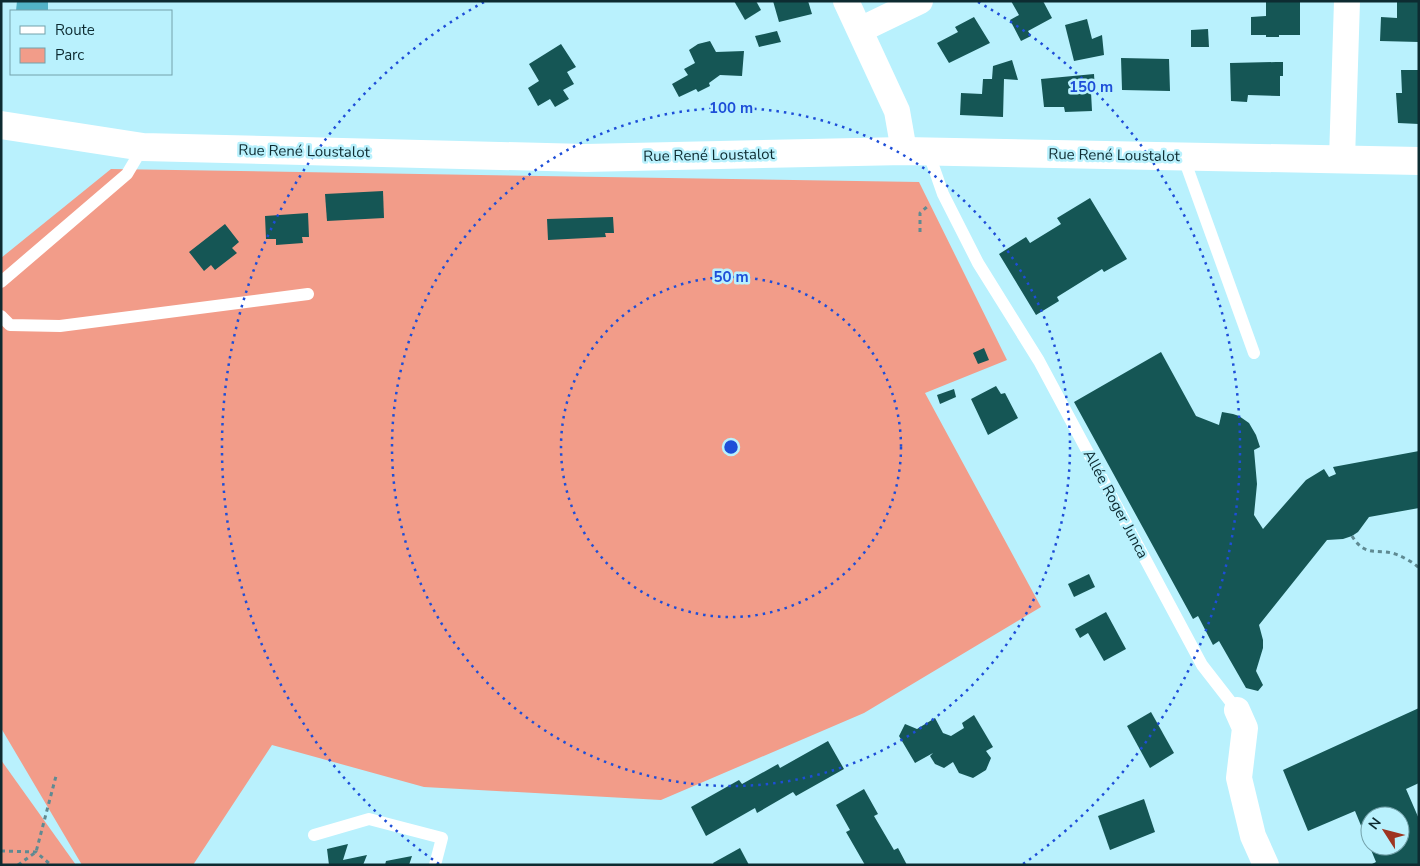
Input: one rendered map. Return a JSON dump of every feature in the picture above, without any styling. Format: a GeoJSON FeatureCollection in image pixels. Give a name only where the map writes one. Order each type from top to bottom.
{"type":"FeatureCollection","features":[{"type":"Feature","properties":{"kind":"street"},"geometry":{"type":"LineString","coordinates":[[846,1],[916,151]]}},
{"type":"Feature","properties":{"kind":"street"},"geometry":{"type":"LineString","coordinates":[[860,30],[920,1]]}},
{"type":"Feature","properties":{"kind":"street"},"geometry":{"type":"LineString","coordinates":[[1342,159],[1346,1]]}},
{"type":"Feature","properties":{"kind":"street","name":"Rue René Loustalot"},"geometry":{"type":"LineString","coordinates":[[1,124],[142,147],[585,158],[916,151],[1419,161]]}},
{"type":"Feature","properties":{"kind":"street","name":"Allée Roger Junca"},"geometry":{"type":"LineString","coordinates":[[1237,710],[1244,728],[1238,778],[1253,836],[1266,865]]}},
{"type":"Feature","properties":{"kind":"lane"},"geometry":{"type":"LineString","coordinates":[[1,282],[127,174],[142,147]]}},
{"type":"Feature","properties":{"kind":"lane","name":"Allée Roger Junca"},"geometry":{"type":"LineString","coordinates":[[916,151],[943,194],[978,263],[1039,361],[1202,665],[1237,710]]}},
{"type":"Feature","properties":{"kind":"lane"},"geometry":{"type":"LineString","coordinates":[[1183,156],[1254,353]]}},
{"type":"Feature","properties":{"kind":"lane"},"geometry":{"type":"LineString","coordinates":[[1,316],[10,326],[60,326],[308,294]]}},
{"type":"Feature","properties":{"kind":"lane"},"geometry":{"type":"LineString","coordinates":[[314,835],[369,819],[442,838],[435,865]]}},
{"type":"Feature","properties":{"kind":"path"},"geometry":{"type":"LineString","coordinates":[[920,232],[920,212],[943,194]]}},
{"type":"Feature","properties":{"kind":"path"},"geometry":{"type":"LineString","coordinates":[[1352,536],[1358,545],[1368,551],[1397,554],[1419,568]]}},
{"type":"Feature","properties":{"kind":"path"},"geometry":{"type":"LineString","coordinates":[[18,865],[36,852],[56,776]]}},
{"type":"Feature","properties":{"kind":"path"},"geometry":{"type":"LineString","coordinates":[[1,851],[36,852],[51,865]]}},
{"type":"Feature","properties":{"kind":"green space"},"geometry":{"type":"Polygon","coordinates":[[[111,169],[919,182],[1007,360],[925,393],[1041,607],[864,713],[661,800],[424,787],[272,745],[193,865],[82,865],[1,728],[1,258],[111,169]]]}},
{"type":"Feature","properties":{"kind":"green space"},"geometry":{"type":"Polygon","coordinates":[[[1,760],[76,865],[1,865],[1,760]]]}},
{"type":"Feature","properties":{"kind":"water"},"geometry":{"type":"Polygon","coordinates":[[[17,1],[48,1],[48,10],[16,10],[17,1]]]}},
{"type":"Feature","properties":{"kind":"building"},"geometry":{"type":"Polygon","coordinates":[[[734,1],[756,1],[761,10],[745,20],[734,1]]]}},
{"type":"Feature","properties":{"kind":"building"},"geometry":{"type":"Polygon","coordinates":[[[773,1],[808,1],[812,14],[779,22],[773,1]]]}},
{"type":"Feature","properties":{"kind":"building"},"geometry":{"type":"Polygon","coordinates":[[[1011,1],[1043,1],[1052,18],[1028,31],[1031,36],[1021,41],[1010,20],[1019,15],[1011,1]]]}},
{"type":"Feature","properties":{"kind":"building"},"geometry":{"type":"Polygon","coordinates":[[[1266,1],[1300,1],[1300,35],[1266,37],[1266,35],[1251,35],[1251,17],[1266,16],[1266,1]]]}},
{"type":"Feature","properties":{"kind":"building"},"geometry":{"type":"Polygon","coordinates":[[[1397,1],[1419,1],[1419,42],[1380,41],[1381,17],[1397,18],[1397,1]]]}},
{"type":"Feature","properties":{"kind":"building"},"geometry":{"type":"Polygon","coordinates":[[[974,17],[990,43],[949,63],[937,43],[958,32],[955,27],[974,17]]]}},
{"type":"Feature","properties":{"kind":"building"},"geometry":{"type":"Polygon","coordinates":[[[1087,19],[1092,39],[1102,35],[1104,55],[1074,61],[1065,25],[1087,19]]]}},
{"type":"Feature","properties":{"kind":"building"},"geometry":{"type":"Polygon","coordinates":[[[1208,29],[1209,47],[1191,47],[1191,30],[1208,29]]]}},
{"type":"Feature","properties":{"kind":"building"},"geometry":{"type":"Polygon","coordinates":[[[777,31],[781,42],[759,47],[755,36],[777,31]]]}},
{"type":"Feature","properties":{"kind":"building"},"geometry":{"type":"Polygon","coordinates":[[[710,41],[716,52],[744,51],[742,76],[720,75],[709,83],[710,86],[698,92],[696,89],[679,97],[672,84],[688,75],[684,69],[695,63],[689,50],[698,44],[710,41]]]}},
{"type":"Feature","properties":{"kind":"building"},"geometry":{"type":"Polygon","coordinates":[[[561,44],[576,67],[567,72],[574,84],[563,90],[569,99],[555,107],[550,99],[538,106],[528,88],[539,81],[529,64],[561,44]]]}},
{"type":"Feature","properties":{"kind":"building"},"geometry":{"type":"Polygon","coordinates":[[[1121,58],[1169,59],[1170,91],[1122,90],[1121,58]]]}},
{"type":"Feature","properties":{"kind":"building"},"geometry":{"type":"Polygon","coordinates":[[[1012,60],[1018,80],[1004,79],[1003,117],[960,115],[961,93],[982,94],[983,79],[992,79],[993,66],[1012,60]]]}},
{"type":"Feature","properties":{"kind":"building"},"geometry":{"type":"Polygon","coordinates":[[[1283,62],[1283,76],[1280,76],[1280,96],[1248,95],[1247,102],[1231,101],[1230,63],[1283,62]]]}},
{"type":"Feature","properties":{"kind":"building"},"geometry":{"type":"Polygon","coordinates":[[[1401,70],[1419,70],[1419,124],[1398,123],[1396,93],[1402,93],[1401,70]]]}},
{"type":"Feature","properties":{"kind":"building"},"geometry":{"type":"Polygon","coordinates":[[[1094,74],[1095,91],[1091,92],[1092,111],[1065,112],[1064,107],[1044,107],[1041,79],[1094,74]]]}},
{"type":"Feature","properties":{"kind":"building"},"geometry":{"type":"Polygon","coordinates":[[[383,191],[384,218],[327,221],[325,194],[383,191]]]}},
{"type":"Feature","properties":{"kind":"building"},"geometry":{"type":"Polygon","coordinates":[[[1090,198],[1127,259],[1104,272],[1102,269],[1057,297],[1059,301],[1036,315],[999,254],[1026,237],[1030,243],[1061,224],[1057,218],[1090,198]]]}},
{"type":"Feature","properties":{"kind":"building"},"geometry":{"type":"Polygon","coordinates":[[[308,213],[309,237],[302,237],[303,243],[276,245],[276,239],[266,239],[265,216],[308,213]]]}},
{"type":"Feature","properties":{"kind":"building"},"geometry":{"type":"Polygon","coordinates":[[[613,217],[614,233],[605,233],[606,237],[548,240],[547,219],[613,217]]]}},
{"type":"Feature","properties":{"kind":"building"},"geometry":{"type":"Polygon","coordinates":[[[225,224],[239,242],[232,248],[237,253],[215,270],[211,265],[204,271],[189,252],[225,224]]]}},
{"type":"Feature","properties":{"kind":"building"},"geometry":{"type":"Polygon","coordinates":[[[984,348],[989,360],[978,364],[973,353],[984,348]]]}},
{"type":"Feature","properties":{"kind":"building"},"geometry":{"type":"Polygon","coordinates":[[[1161,352],[1196,416],[1219,425],[1222,412],[1233,414],[1249,423],[1256,435],[1260,447],[1254,450],[1257,484],[1254,515],[1263,529],[1306,480],[1324,469],[1329,477],[1336,474],[1333,467],[1419,451],[1419,508],[1369,517],[1358,532],[1352,536],[1343,539],[1327,540],[1259,625],[1263,648],[1256,671],[1263,685],[1258,691],[1246,688],[1219,641],[1213,645],[1198,616],[1193,619],[1074,402],[1161,352]]]}},
{"type":"Feature","properties":{"kind":"building"},"geometry":{"type":"Polygon","coordinates":[[[996,386],[1001,394],[1005,393],[1018,418],[988,435],[971,399],[996,386]]]}},
{"type":"Feature","properties":{"kind":"building"},"geometry":{"type":"Polygon","coordinates":[[[954,389],[956,397],[940,404],[937,395],[954,389]]]}},
{"type":"Feature","properties":{"kind":"building"},"geometry":{"type":"Polygon","coordinates":[[[1089,574],[1095,587],[1074,597],[1068,584],[1089,574]]]}},
{"type":"Feature","properties":{"kind":"building"},"geometry":{"type":"Polygon","coordinates":[[[1106,612],[1126,649],[1104,661],[1088,633],[1080,638],[1075,629],[1106,612]]]}},
{"type":"Feature","properties":{"kind":"building"},"geometry":{"type":"Polygon","coordinates":[[[1419,708],[1419,783],[1406,789],[1419,819],[1419,865],[1370,865],[1376,862],[1374,856],[1410,856],[1410,806],[1360,806],[1360,823],[1355,811],[1308,831],[1283,770],[1419,708]]]}},
{"type":"Feature","properties":{"kind":"building"},"geometry":{"type":"Polygon","coordinates":[[[1151,712],[1174,753],[1150,768],[1127,726],[1151,712]]]}},
{"type":"Feature","properties":{"kind":"building"},"geometry":{"type":"Polygon","coordinates":[[[974,715],[993,747],[986,751],[991,758],[986,770],[973,778],[959,773],[953,762],[944,768],[935,764],[930,756],[933,753],[915,763],[899,736],[905,724],[917,729],[935,718],[943,733],[951,736],[964,728],[962,723],[974,715]]]}},
{"type":"Feature","properties":{"kind":"building"},"geometry":{"type":"Polygon","coordinates":[[[828,741],[844,769],[796,796],[793,792],[757,813],[755,808],[706,836],[691,807],[739,780],[742,784],[778,764],[780,768],[828,741]]]}},
{"type":"Feature","properties":{"kind":"building"},"geometry":{"type":"Polygon","coordinates":[[[864,789],[878,814],[874,816],[894,850],[898,848],[907,865],[865,865],[846,832],[850,830],[836,805],[864,789]]]}},
{"type":"Feature","properties":{"kind":"building"},"geometry":{"type":"Polygon","coordinates":[[[1144,799],[1155,832],[1110,850],[1098,816],[1144,799]]]}},
{"type":"Feature","properties":{"kind":"building"},"geometry":{"type":"Polygon","coordinates":[[[348,844],[343,860],[367,855],[363,865],[329,865],[327,849],[348,844]]]}},
{"type":"Feature","properties":{"kind":"building"},"geometry":{"type":"Polygon","coordinates":[[[740,848],[749,865],[714,865],[713,863],[740,848]]]}},
{"type":"Feature","properties":{"kind":"building"},"geometry":{"type":"Polygon","coordinates":[[[412,856],[409,865],[385,865],[386,861],[412,856]]]}}]}
